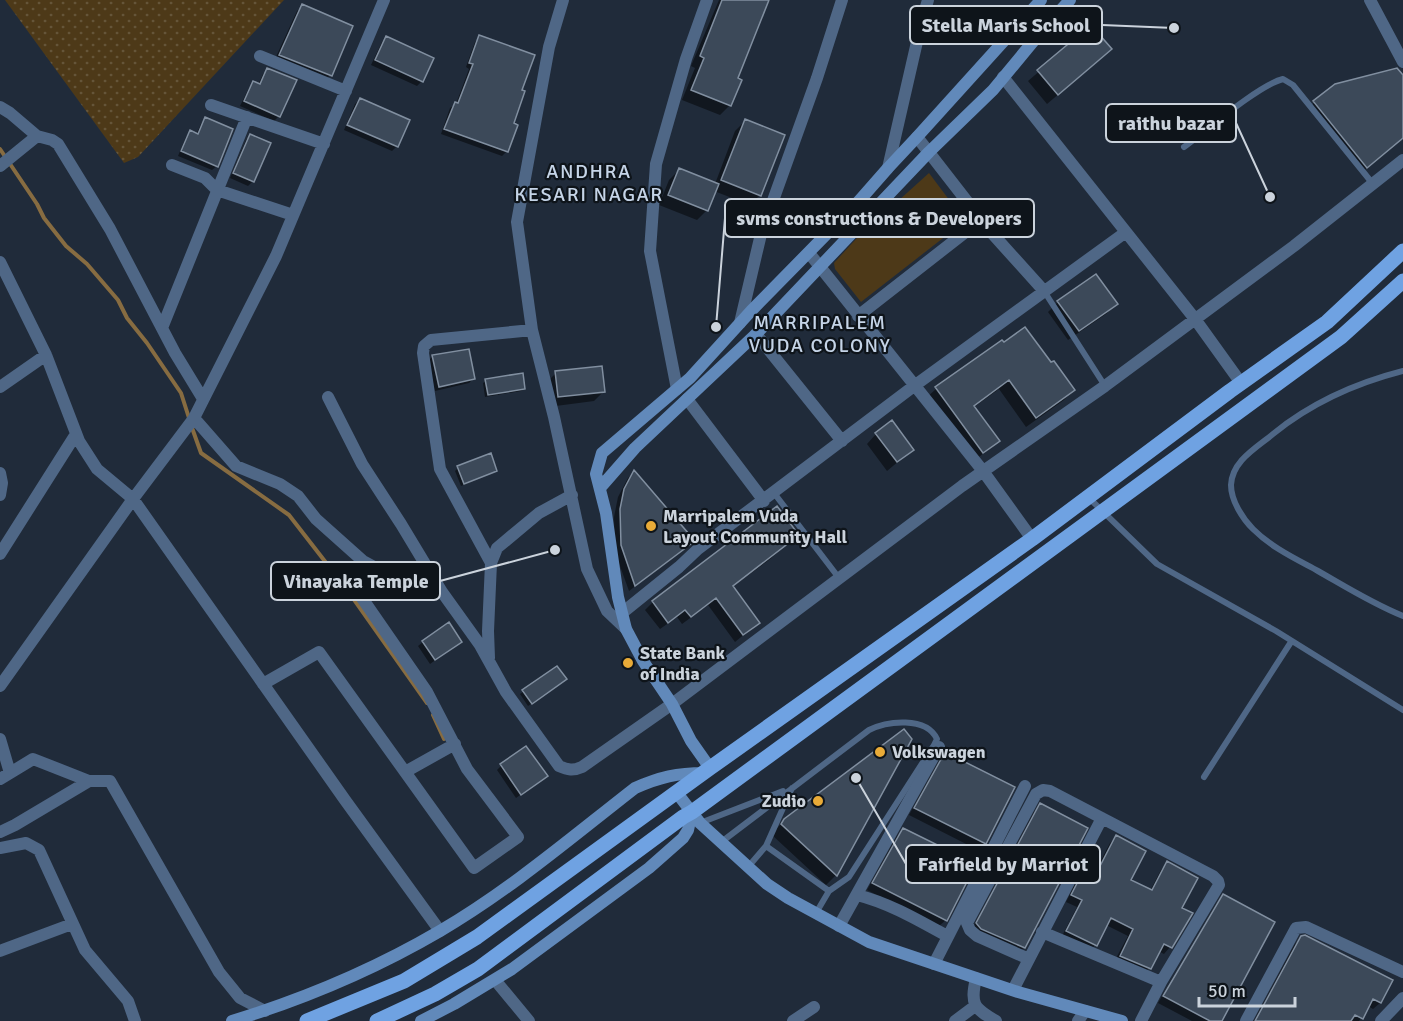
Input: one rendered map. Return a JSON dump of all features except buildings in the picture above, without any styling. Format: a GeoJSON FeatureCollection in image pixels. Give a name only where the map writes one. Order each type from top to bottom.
{"type":"FeatureCollection","features":[{"type":"Feature","properties":{"kind":"main road"},"geometry":{"type":"LineString","coordinates":[[307,1021],[404,981],[477,937],[1032,539],[1241,383],[1327,322],[1403,251]]}},
{"type":"Feature","properties":{"kind":"main road"},"geometry":{"type":"LineString","coordinates":[[377,1021],[435,994],[478,969],[683,817],[696,818],[1101,512],[1341,337],[1403,280]]}},
{"type":"Feature","properties":{"kind":"street"},"geometry":{"type":"LineString","coordinates":[[0,686],[191,421],[276,256],[384,0]]}},
{"type":"Feature","properties":{"kind":"street"},"geometry":{"type":"LineString","coordinates":[[563,0],[549,47],[517,222],[532,330],[572,495],[586,569],[607,610],[626,628]]}},
{"type":"Feature","properties":{"kind":"street"},"geometry":{"type":"LineString","coordinates":[[677,389],[650,251],[656,164],[686,59],[707,0]]}},
{"type":"Feature","properties":{"kind":"street"},"geometry":{"type":"LineString","coordinates":[[740,323],[761,234],[817,78],[842,0]]}},
{"type":"Feature","properties":{"kind":"street"},"geometry":{"type":"LineString","coordinates":[[888,168],[928,0]]}},
{"type":"Feature","properties":{"kind":"street"},"geometry":{"type":"LineString","coordinates":[[232,1021],[315,992],[373,967],[440,931],[500,892],[635,788],[657,778],[707,770],[672,704],[643,661],[626,628],[618,597],[606,513],[596,474],[602,453],[690,378],[740,323],[860,201],[1041,0]]}},
{"type":"Feature","properties":{"kind":"street"},"geometry":{"type":"LineString","coordinates":[[600,488],[635,448],[756,334],[821,268],[834,251],[1004,77],[1070,0]]}},
{"type":"Feature","properties":{"kind":"street"},"geometry":{"type":"LineString","coordinates":[[1370,0],[1403,62]]}},
{"type":"Feature","properties":{"kind":"street"},"geometry":{"type":"LineString","coordinates":[[260,56],[346,91]]}},
{"type":"Feature","properties":{"kind":"street"},"geometry":{"type":"LineString","coordinates":[[1004,77],[1195,319],[1241,383]]}},
{"type":"Feature","properties":{"kind":"street"},"geometry":{"type":"LineString","coordinates":[[211,105],[324,144]]}},
{"type":"Feature","properties":{"kind":"street"},"geometry":{"type":"LineString","coordinates":[[0,107],[37,136],[58,144],[73,165],[203,399]]}},
{"type":"Feature","properties":{"kind":"street"},"geometry":{"type":"LineString","coordinates":[[162,328],[247,117]]}},
{"type":"Feature","properties":{"kind":"street"},"geometry":{"type":"LineString","coordinates":[[6,161],[37,136]]}},
{"type":"Feature","properties":{"kind":"street"},"geometry":{"type":"LineString","coordinates":[[917,138],[981,220],[1044,291]]}},
{"type":"Feature","properties":{"kind":"street"},"geometry":{"type":"LineString","coordinates":[[328,397],[362,464],[441,592],[462,619],[490,663],[506,692],[559,766],[568,770],[582,767],[672,704],[983,471],[1105,386],[1403,160]]}},
{"type":"Feature","properties":{"kind":"street"},"geometry":{"type":"LineString","coordinates":[[172,165],[205,178],[216,190],[293,214]]}},
{"type":"Feature","properties":{"kind":"street"},"geometry":{"type":"LineString","coordinates":[[858,316],[981,220]]}},
{"type":"Feature","properties":{"kind":"street"},"geometry":{"type":"LineString","coordinates":[[622,613],[698,549],[914,386],[1126,232]]}},
{"type":"Feature","properties":{"kind":"street"},"geometry":{"type":"LineString","coordinates":[[808,253],[983,471],[1032,539]]}},
{"type":"Feature","properties":{"kind":"street"},"geometry":{"type":"LineString","coordinates":[[0,262],[46,355],[76,434],[98,469],[133,499],[440,931]]}},
{"type":"Feature","properties":{"kind":"street"},"geometry":{"type":"LineString","coordinates":[[491,563],[440,469],[423,353],[424,346],[431,340],[532,330]]}},
{"type":"Feature","properties":{"kind":"street"},"geometry":{"type":"LineString","coordinates":[[756,334],[842,441]]}},
{"type":"Feature","properties":{"kind":"street"},"geometry":{"type":"LineString","coordinates":[[0,387],[46,355]]}},
{"type":"Feature","properties":{"kind":"street"},"geometry":{"type":"LineString","coordinates":[[687,399],[764,501]]}},
{"type":"Feature","properties":{"kind":"street"},"geometry":{"type":"LineString","coordinates":[[191,421],[236,466],[280,484],[298,496],[316,519],[363,561],[400,581],[441,592]]}},
{"type":"Feature","properties":{"kind":"street"},"geometry":{"type":"LineString","coordinates":[[0,554],[76,434]]}},
{"type":"Feature","properties":{"kind":"street"},"geometry":{"type":"LineString","coordinates":[[0,473],[2,483],[0,495]]}},
{"type":"Feature","properties":{"kind":"street"},"geometry":{"type":"LineString","coordinates":[[490,663],[488,631],[491,563],[497,548],[539,513],[572,495]]}},
{"type":"Feature","properties":{"kind":"street"},"geometry":{"type":"LineString","coordinates":[[263,684],[319,652],[474,868],[518,837],[467,770],[427,692],[362,598]]}},
{"type":"Feature","properties":{"kind":"street"},"geometry":{"type":"LineString","coordinates":[[0,740],[5,776],[33,759],[89,781],[110,781],[219,972],[240,998],[265,1011]]}},
{"type":"Feature","properties":{"kind":"street"},"geometry":{"type":"LineString","coordinates":[[405,772],[455,744]]}},
{"type":"Feature","properties":{"kind":"street"},"geometry":{"type":"LineString","coordinates":[[839,926],[939,747]]}},
{"type":"Feature","properties":{"kind":"street"},"geometry":{"type":"LineString","coordinates":[[0,832],[89,781]]}},
{"type":"Feature","properties":{"kind":"street"},"geometry":{"type":"LineString","coordinates":[[934,964],[1025,786]]}},
{"type":"Feature","properties":{"kind":"street"},"geometry":{"type":"LineString","coordinates":[[1029,959],[977,936],[969,930],[967,923],[1036,794],[1043,790],[1050,791],[1214,876],[1218,881],[1219,885],[1161,982],[1141,1021]]}},
{"type":"Feature","properties":{"kind":"street"},"geometry":{"type":"LineString","coordinates":[[677,793],[696,818],[720,843],[767,884],[869,942],[1013,990],[1081,1016],[1122,1021]]}},
{"type":"Feature","properties":{"kind":"street"},"geometry":{"type":"LineString","coordinates":[[422,1021],[495,980],[656,862],[683,838],[696,818]]}},
{"type":"Feature","properties":{"kind":"street"},"geometry":{"type":"LineString","coordinates":[[1013,990],[1102,818]]}},
{"type":"Feature","properties":{"kind":"street"},"geometry":{"type":"LineString","coordinates":[[0,848],[26,843],[39,850],[85,950],[128,1001],[134,1021]]}},
{"type":"Feature","properties":{"kind":"street"},"geometry":{"type":"LineString","coordinates":[[857,895],[871,898],[901,911],[947,936]]}},
{"type":"Feature","properties":{"kind":"street"},"geometry":{"type":"LineString","coordinates":[[0,951],[72,924]]}},
{"type":"Feature","properties":{"kind":"street"},"geometry":{"type":"LineString","coordinates":[[1246,1021],[1296,928],[1306,927],[1403,972]]}},
{"type":"Feature","properties":{"kind":"street"},"geometry":{"type":"LineString","coordinates":[[1042,933],[1161,982]]}},
{"type":"Feature","properties":{"kind":"street"},"geometry":{"type":"LineString","coordinates":[[976,978],[973,1000],[975,1006],[996,1021]]}},
{"type":"Feature","properties":{"kind":"street"},"geometry":{"type":"LineString","coordinates":[[495,980],[529,1021]]}},
{"type":"Feature","properties":{"kind":"street"},"geometry":{"type":"LineString","coordinates":[[1381,1021],[1403,998]]}},
{"type":"Feature","properties":{"kind":"street"},"geometry":{"type":"LineString","coordinates":[[956,1021],[975,1006]]}},
{"type":"Feature","properties":{"kind":"street"},"geometry":{"type":"LineString","coordinates":[[793,1021],[814,1007]]}},
{"type":"Feature","properties":{"kind":"lane"},"geometry":{"type":"LineString","coordinates":[[1184,147],[1262,89],[1283,79],[1293,85],[1373,185]]}},
{"type":"Feature","properties":{"kind":"lane"},"geometry":{"type":"LineString","coordinates":[[1044,291],[1105,386]]}},
{"type":"Feature","properties":{"kind":"lane"},"geometry":{"type":"LineString","coordinates":[[1403,371],[1324,400],[1295,416],[1241,460],[1234,473],[1231,486],[1234,499],[1247,522],[1281,552],[1403,616]]}},
{"type":"Feature","properties":{"kind":"lane"},"geometry":{"type":"LineString","coordinates":[[774,493],[839,578]]}},
{"type":"Feature","properties":{"kind":"lane"},"geometry":{"type":"LineString","coordinates":[[1088,497],[1157,564],[1276,631],[1403,710]]}},
{"type":"Feature","properties":{"kind":"lane"},"geometry":{"type":"LineString","coordinates":[[1204,777],[1291,642]]}},
{"type":"Feature","properties":{"kind":"lane"},"geometry":{"type":"LineString","coordinates":[[720,843],[869,730],[893,722],[922,726],[934,733],[936,739],[849,877],[829,891],[816,913]]}},
{"type":"Feature","properties":{"kind":"lane"},"geometry":{"type":"LineString","coordinates":[[696,818],[792,788]]}},
{"type":"Feature","properties":{"kind":"lane"},"geometry":{"type":"LineString","coordinates":[[748,867],[766,846],[792,788]]}},
{"type":"Feature","properties":{"kind":"lane"},"geometry":{"type":"LineString","coordinates":[[766,846],[829,891]]}},
{"type":"Feature","properties":{"kind":"shaded area"},"geometry":{"type":"Polygon","coordinates":[[[5,0],[284,0],[138,157],[124,163],[5,0]]]}},
{"type":"Feature","properties":{"kind":"shaded area"},"geometry":{"type":"Polygon","coordinates":[[[929,173],[965,221],[861,302],[835,269],[834,263],[856,239],[929,173]]]}},
{"type":"Feature","properties":{"kind":"waterway"},"geometry":{"type":"LineString","coordinates":[[0,149],[44,218],[66,246],[87,264],[118,300],[127,318],[181,393],[189,418]]}},
{"type":"Feature","properties":{"kind":"waterway"},"geometry":{"type":"LineString","coordinates":[[191,425],[201,453],[289,515],[348,591],[427,703]]}},
{"type":"Feature","properties":{"kind":"waterway"},"geometry":{"type":"LineString","coordinates":[[433,715],[444,739]]}},
{"type":"Feature","properties":{"kind":"place","name":"Stella Maris School"},"geometry":{"type":"Point","coordinates":[1174,28]}},
{"type":"Feature","properties":{"kind":"place","name":"raithu bazar"},"geometry":{"type":"Point","coordinates":[1270,197]}},
{"type":"Feature","properties":{"kind":"place","name":"svms constructions & Developers"},"geometry":{"type":"Point","coordinates":[716,327]}},
{"type":"Feature","properties":{"kind":"place","name":"Marripalem Vuda Layout Community Hall"},"geometry":{"type":"Point","coordinates":[651,526]}},
{"type":"Feature","properties":{"kind":"place","name":"Vinayaka Temple"},"geometry":{"type":"Point","coordinates":[555,550]}},
{"type":"Feature","properties":{"kind":"place","name":"State Bank of India"},"geometry":{"type":"Point","coordinates":[628,663]}},
{"type":"Feature","properties":{"kind":"place","name":"Volkswagen"},"geometry":{"type":"Point","coordinates":[880,752]}},
{"type":"Feature","properties":{"kind":"place","name":"Fairfield by Marriot"},"geometry":{"type":"Point","coordinates":[856,778]}},
{"type":"Feature","properties":{"kind":"place","name":"Zudio"},"geometry":{"type":"Point","coordinates":[818,801]}},
{"type":"Feature","properties":{"kind":"district","name":"ANDHRA KESARI NAGAR"},"geometry":{"type":"Point","coordinates":[589,182]}},
{"type":"Feature","properties":{"kind":"district","name":"MARRIPALEM VUDA COLONY"},"geometry":{"type":"Point","coordinates":[820,334]}}]}
